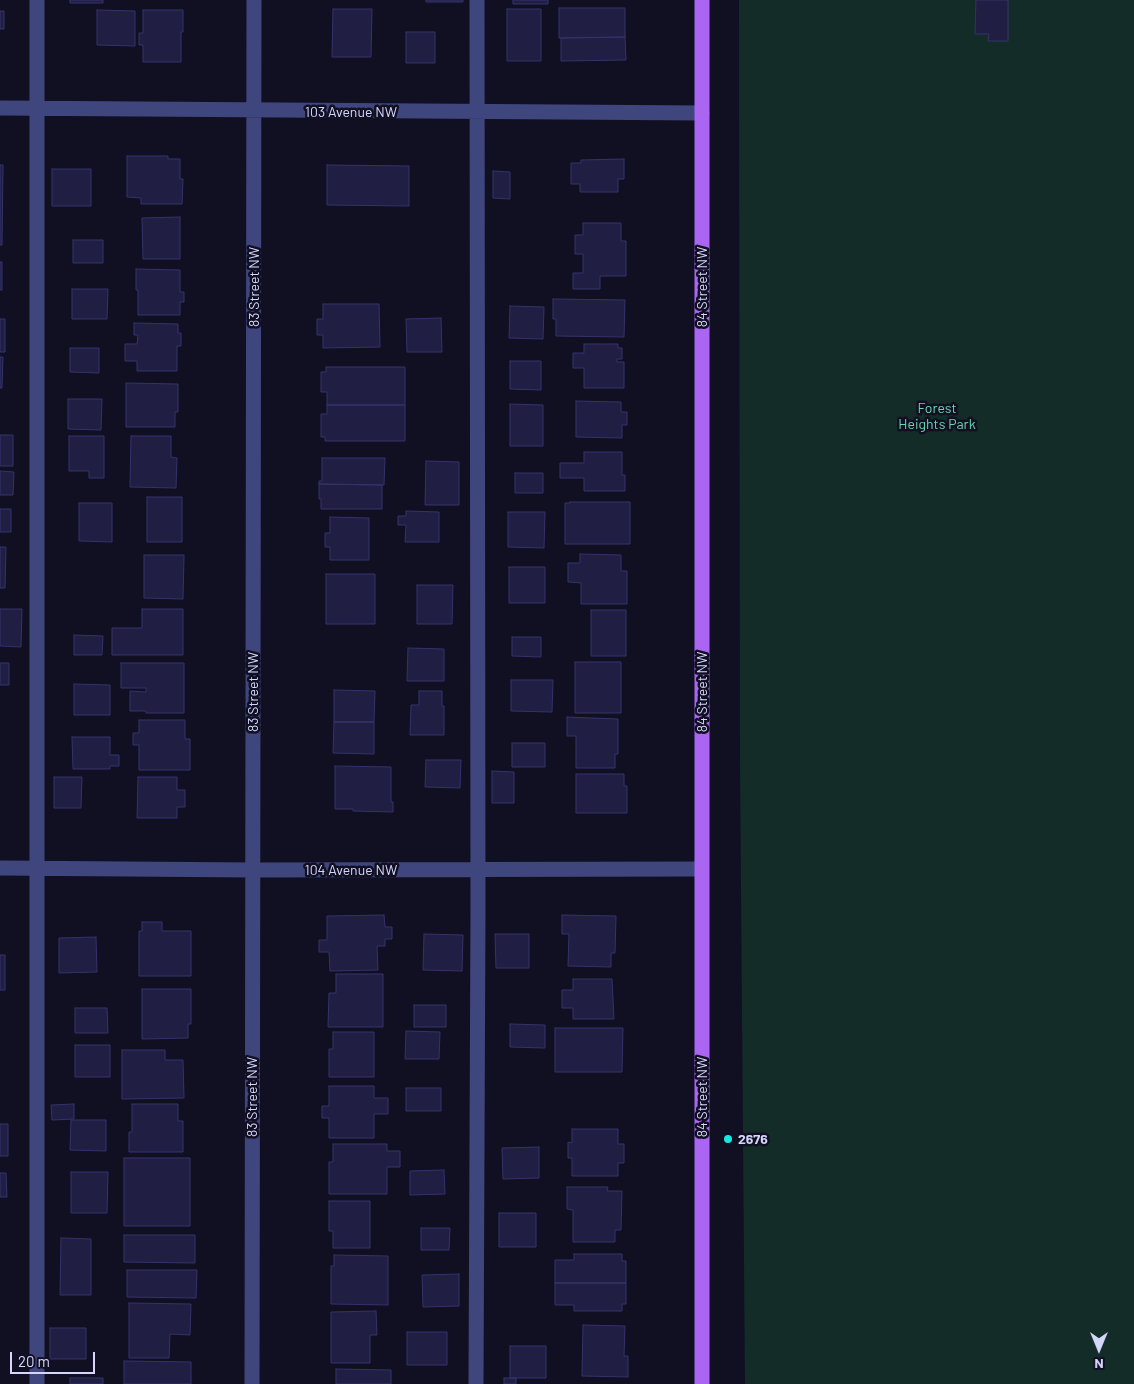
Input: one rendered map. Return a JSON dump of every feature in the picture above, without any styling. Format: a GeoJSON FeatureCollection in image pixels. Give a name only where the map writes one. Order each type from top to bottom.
{"type":"FeatureCollection","features":[{"type":"Feature","properties":{"kind":"main road","name":"84 Street NW"},"geometry":{"type":"LineString","coordinates":[[702,0],[702,1384]]}},
{"type":"Feature","properties":{"kind":"street"},"geometry":{"type":"LineString","coordinates":[[36,1384],[37,0]]}},
{"type":"Feature","properties":{"kind":"street","name":"83 Street NW"},"geometry":{"type":"LineString","coordinates":[[252,1384],[254,0]]}},
{"type":"Feature","properties":{"kind":"street"},"geometry":{"type":"LineString","coordinates":[[476,1384],[478,871],[477,0]]}},
{"type":"Feature","properties":{"kind":"street","name":"103 Avenue NW"},"geometry":{"type":"LineString","coordinates":[[0,108],[702,113]]}},
{"type":"Feature","properties":{"kind":"street","name":"104 Avenue NW"},"geometry":{"type":"LineString","coordinates":[[0,868],[478,871],[701,869]]}},
{"type":"Feature","properties":{"kind":"green space","name":"Forest Heights Park"},"geometry":{"type":"Polygon","coordinates":[[[739,0],[1134,0],[1134,1384],[745,1384],[740,759],[739,0]]]}},
{"type":"Feature","properties":{"kind":"building"},"geometry":{"type":"Polygon","coordinates":[[[70,0],[103,0],[103,3],[70,3],[70,0]]]}},
{"type":"Feature","properties":{"kind":"building"},"geometry":{"type":"Polygon","coordinates":[[[426,0],[463,0],[463,2],[426,2],[426,0]]]}},
{"type":"Feature","properties":{"kind":"building"},"geometry":{"type":"Polygon","coordinates":[[[513,0],[548,0],[548,4],[513,4],[513,0]]]}},
{"type":"Feature","properties":{"kind":"building"},"geometry":{"type":"Polygon","coordinates":[[[976,0],[1008,0],[1008,41],[988,41],[989,34],[975,34],[976,0]]]}},
{"type":"Feature","properties":{"kind":"building"},"geometry":{"type":"Polygon","coordinates":[[[559,8],[625,8],[625,37],[559,38],[559,8]]]}},
{"type":"Feature","properties":{"kind":"building"},"geometry":{"type":"Polygon","coordinates":[[[333,9],[372,9],[371,57],[332,57],[333,9]]]}},
{"type":"Feature","properties":{"kind":"building"},"geometry":{"type":"Polygon","coordinates":[[[507,9],[541,9],[541,61],[507,61],[507,9]]]}},
{"type":"Feature","properties":{"kind":"building"},"geometry":{"type":"Polygon","coordinates":[[[97,10],[135,11],[135,46],[97,45],[97,10]]]}},
{"type":"Feature","properties":{"kind":"building"},"geometry":{"type":"Polygon","coordinates":[[[143,10],[183,10],[181,62],[143,62],[143,45],[139,45],[139,33],[143,33],[143,10]]]}},
{"type":"Feature","properties":{"kind":"building"},"geometry":{"type":"Polygon","coordinates":[[[0,11],[4,11],[4,29],[0,29],[0,11]]]}},
{"type":"Feature","properties":{"kind":"building"},"geometry":{"type":"Polygon","coordinates":[[[406,32],[435,32],[435,63],[406,63],[406,32]]]}},
{"type":"Feature","properties":{"kind":"building"},"geometry":{"type":"Polygon","coordinates":[[[625,37],[626,60],[561,61],[561,38],[625,37]]]}},
{"type":"Feature","properties":{"kind":"building"},"geometry":{"type":"Polygon","coordinates":[[[127,156],[168,156],[168,159],[180,159],[180,179],[183,179],[182,204],[141,204],[141,198],[127,197],[127,156]]]}},
{"type":"Feature","properties":{"kind":"building"},"geometry":{"type":"Polygon","coordinates":[[[624,159],[624,179],[618,179],[618,192],[580,192],[580,184],[571,184],[571,163],[581,163],[581,160],[624,159]]]}},
{"type":"Feature","properties":{"kind":"building"},"geometry":{"type":"Polygon","coordinates":[[[0,165],[3,165],[2,245],[0,245],[0,165]]]}},
{"type":"Feature","properties":{"kind":"building"},"geometry":{"type":"Polygon","coordinates":[[[327,165],[409,166],[409,206],[327,205],[327,165]]]}},
{"type":"Feature","properties":{"kind":"building"},"geometry":{"type":"Polygon","coordinates":[[[52,169],[91,169],[91,206],[52,206],[52,169]]]}},
{"type":"Feature","properties":{"kind":"building"},"geometry":{"type":"Polygon","coordinates":[[[493,171],[510,172],[510,199],[493,198],[493,171]]]}},
{"type":"Feature","properties":{"kind":"building"},"geometry":{"type":"Polygon","coordinates":[[[180,217],[180,259],[143,259],[142,218],[180,217]]]}},
{"type":"Feature","properties":{"kind":"building"},"geometry":{"type":"Polygon","coordinates":[[[583,223],[621,223],[621,241],[626,241],[626,276],[600,276],[600,289],[573,289],[573,273],[583,273],[583,254],[575,254],[575,235],[583,235],[583,223]]]}},
{"type":"Feature","properties":{"kind":"building"},"geometry":{"type":"Polygon","coordinates":[[[73,240],[103,240],[103,263],[73,263],[73,240]]]}},
{"type":"Feature","properties":{"kind":"building"},"geometry":{"type":"Polygon","coordinates":[[[0,262],[2,262],[2,290],[0,290],[0,262]]]}},
{"type":"Feature","properties":{"kind":"building"},"geometry":{"type":"Polygon","coordinates":[[[136,269],[180,270],[180,292],[184,292],[184,302],[180,302],[180,315],[138,315],[136,269]]]}},
{"type":"Feature","properties":{"kind":"building"},"geometry":{"type":"Polygon","coordinates":[[[72,289],[108,289],[107,319],[72,319],[72,289]]]}},
{"type":"Feature","properties":{"kind":"building"},"geometry":{"type":"Polygon","coordinates":[[[553,299],[625,300],[624,337],[556,336],[556,319],[553,319],[553,299]]]}},
{"type":"Feature","properties":{"kind":"building"},"geometry":{"type":"Polygon","coordinates":[[[323,304],[379,304],[380,347],[323,348],[323,335],[317,335],[317,319],[323,319],[323,304]]]}},
{"type":"Feature","properties":{"kind":"building"},"geometry":{"type":"Polygon","coordinates":[[[510,306],[544,307],[543,339],[509,338],[510,306]]]}},
{"type":"Feature","properties":{"kind":"building"},"geometry":{"type":"Polygon","coordinates":[[[441,318],[442,352],[407,352],[406,319],[441,318]]]}},
{"type":"Feature","properties":{"kind":"building"},"geometry":{"type":"Polygon","coordinates":[[[0,319],[5,319],[5,352],[0,352],[0,319]]]}},
{"type":"Feature","properties":{"kind":"building"},"geometry":{"type":"Polygon","coordinates":[[[134,323],[178,324],[178,333],[181,333],[181,346],[177,346],[177,371],[137,371],[137,361],[125,361],[125,344],[137,344],[138,335],[134,335],[134,323]]]}},
{"type":"Feature","properties":{"kind":"building"},"geometry":{"type":"Polygon","coordinates":[[[584,344],[618,344],[618,348],[622,348],[622,359],[617,359],[617,362],[624,362],[624,388],[584,388],[584,368],[573,368],[573,353],[584,353],[584,344]]]}},
{"type":"Feature","properties":{"kind":"building"},"geometry":{"type":"Polygon","coordinates":[[[70,348],[99,348],[99,373],[70,372],[70,348]]]}},
{"type":"Feature","properties":{"kind":"building"},"geometry":{"type":"Polygon","coordinates":[[[0,357],[3,357],[2,388],[0,388],[0,357]]]}},
{"type":"Feature","properties":{"kind":"building"},"geometry":{"type":"Polygon","coordinates":[[[510,361],[541,361],[541,390],[510,389],[510,361]]]}},
{"type":"Feature","properties":{"kind":"building"},"geometry":{"type":"Polygon","coordinates":[[[326,367],[405,367],[405,405],[327,405],[327,392],[321,392],[321,372],[326,372],[326,367]]]}},
{"type":"Feature","properties":{"kind":"building"},"geometry":{"type":"Polygon","coordinates":[[[126,383],[178,384],[178,412],[175,412],[175,427],[126,427],[126,383]]]}},
{"type":"Feature","properties":{"kind":"building"},"geometry":{"type":"Polygon","coordinates":[[[68,399],[102,399],[101,430],[68,429],[68,399]]]}},
{"type":"Feature","properties":{"kind":"building"},"geometry":{"type":"Polygon","coordinates":[[[576,401],[621,402],[621,412],[627,412],[627,425],[622,425],[622,438],[576,437],[576,401]]]}},
{"type":"Feature","properties":{"kind":"building"},"geometry":{"type":"Polygon","coordinates":[[[510,404],[543,405],[543,446],[510,446],[510,404]]]}},
{"type":"Feature","properties":{"kind":"building"},"geometry":{"type":"Polygon","coordinates":[[[327,405],[405,405],[405,441],[325,441],[325,437],[321,437],[321,414],[327,414],[327,405]]]}},
{"type":"Feature","properties":{"kind":"building"},"geometry":{"type":"Polygon","coordinates":[[[0,435],[13,435],[13,466],[0,466],[0,435]]]}},
{"type":"Feature","properties":{"kind":"building"},"geometry":{"type":"Polygon","coordinates":[[[69,436],[104,436],[104,478],[89,478],[89,471],[69,471],[69,436]]]}},
{"type":"Feature","properties":{"kind":"building"},"geometry":{"type":"Polygon","coordinates":[[[131,436],[171,436],[171,457],[177,458],[176,488],[130,487],[131,436]]]}},
{"type":"Feature","properties":{"kind":"building"},"geometry":{"type":"Polygon","coordinates":[[[584,452],[622,452],[622,475],[625,475],[625,491],[584,491],[584,478],[560,478],[560,463],[584,463],[584,452]]]}},
{"type":"Feature","properties":{"kind":"building"},"geometry":{"type":"Polygon","coordinates":[[[322,458],[385,458],[384,485],[319,484],[319,481],[322,481],[322,458]]]}},
{"type":"Feature","properties":{"kind":"building"},"geometry":{"type":"Polygon","coordinates":[[[426,461],[459,462],[459,505],[425,505],[426,461]]]}},
{"type":"Feature","properties":{"kind":"building"},"geometry":{"type":"Polygon","coordinates":[[[0,471],[14,472],[13,495],[0,495],[0,471]]]}},
{"type":"Feature","properties":{"kind":"building"},"geometry":{"type":"Polygon","coordinates":[[[515,473],[543,473],[543,493],[515,493],[515,473]]]}},
{"type":"Feature","properties":{"kind":"building"},"geometry":{"type":"Polygon","coordinates":[[[319,484],[382,485],[382,509],[321,509],[319,484]]]}},
{"type":"Feature","properties":{"kind":"building"},"geometry":{"type":"Polygon","coordinates":[[[147,497],[182,497],[182,542],[147,542],[147,497]]]}},
{"type":"Feature","properties":{"kind":"building"},"geometry":{"type":"Polygon","coordinates":[[[630,502],[630,544],[565,544],[565,503],[630,502]]]}},
{"type":"Feature","properties":{"kind":"building"},"geometry":{"type":"Polygon","coordinates":[[[79,503],[112,503],[112,542],[79,541],[79,503]]]}},
{"type":"Feature","properties":{"kind":"building"},"geometry":{"type":"Polygon","coordinates":[[[0,509],[11,509],[11,532],[0,532],[0,509]]]}},
{"type":"Feature","properties":{"kind":"building"},"geometry":{"type":"Polygon","coordinates":[[[406,511],[439,512],[439,542],[405,542],[406,525],[398,525],[398,516],[406,516],[406,511]]]}},
{"type":"Feature","properties":{"kind":"building"},"geometry":{"type":"Polygon","coordinates":[[[508,512],[545,512],[544,548],[508,547],[508,512]]]}},
{"type":"Feature","properties":{"kind":"building"},"geometry":{"type":"Polygon","coordinates":[[[330,517],[369,518],[369,560],[330,560],[330,547],[325,547],[325,533],[330,533],[330,517]]]}},
{"type":"Feature","properties":{"kind":"building"},"geometry":{"type":"Polygon","coordinates":[[[0,547],[6,547],[5,588],[0,588],[0,547]]]}},
{"type":"Feature","properties":{"kind":"building"},"geometry":{"type":"Polygon","coordinates":[[[580,554],[621,555],[621,571],[627,571],[627,604],[581,604],[581,583],[568,582],[568,563],[580,563],[580,554]]]}},
{"type":"Feature","properties":{"kind":"building"},"geometry":{"type":"Polygon","coordinates":[[[144,555],[184,555],[183,599],[144,598],[144,555]]]}},
{"type":"Feature","properties":{"kind":"building"},"geometry":{"type":"Polygon","coordinates":[[[509,567],[545,567],[545,603],[509,603],[509,567]]]}},
{"type":"Feature","properties":{"kind":"building"},"geometry":{"type":"Polygon","coordinates":[[[326,574],[375,574],[375,624],[326,624],[326,574]]]}},
{"type":"Feature","properties":{"kind":"building"},"geometry":{"type":"Polygon","coordinates":[[[417,585],[453,585],[452,624],[417,624],[417,585]]]}},
{"type":"Feature","properties":{"kind":"building"},"geometry":{"type":"Polygon","coordinates":[[[0,609],[22,609],[21,647],[0,646],[0,609]]]}},
{"type":"Feature","properties":{"kind":"building"},"geometry":{"type":"Polygon","coordinates":[[[142,609],[183,609],[183,655],[112,655],[112,628],[142,628],[142,609]]]}},
{"type":"Feature","properties":{"kind":"building"},"geometry":{"type":"Polygon","coordinates":[[[591,610],[626,610],[626,656],[591,656],[591,610]]]}},
{"type":"Feature","properties":{"kind":"building"},"geometry":{"type":"Polygon","coordinates":[[[74,635],[103,636],[102,655],[74,655],[74,635]]]}},
{"type":"Feature","properties":{"kind":"building"},"geometry":{"type":"Polygon","coordinates":[[[512,637],[541,637],[541,657],[512,656],[512,637]]]}},
{"type":"Feature","properties":{"kind":"building"},"geometry":{"type":"Polygon","coordinates":[[[408,648],[444,649],[444,681],[407,681],[408,648]]]}},
{"type":"Feature","properties":{"kind":"building"},"geometry":{"type":"Polygon","coordinates":[[[575,662],[621,662],[621,713],[575,713],[575,662]]]}},
{"type":"Feature","properties":{"kind":"building"},"geometry":{"type":"Polygon","coordinates":[[[0,663],[9,663],[9,685],[0,685],[0,663]]]}},
{"type":"Feature","properties":{"kind":"building"},"geometry":{"type":"Polygon","coordinates":[[[121,663],[184,663],[184,713],[130,711],[130,691],[146,692],[146,688],[121,688],[121,663]]]}},
{"type":"Feature","properties":{"kind":"building"},"geometry":{"type":"Polygon","coordinates":[[[511,680],[553,680],[552,712],[511,711],[511,680]]]}},
{"type":"Feature","properties":{"kind":"building"},"geometry":{"type":"Polygon","coordinates":[[[74,684],[110,685],[110,715],[74,715],[74,684]]]}},
{"type":"Feature","properties":{"kind":"building"},"geometry":{"type":"Polygon","coordinates":[[[334,690],[375,691],[374,722],[334,722],[334,690]]]}},
{"type":"Feature","properties":{"kind":"building"},"geometry":{"type":"Polygon","coordinates":[[[419,691],[442,691],[444,735],[410,735],[411,705],[419,705],[419,691]]]}},
{"type":"Feature","properties":{"kind":"building"},"geometry":{"type":"Polygon","coordinates":[[[567,717],[618,719],[618,754],[615,754],[615,768],[576,768],[576,736],[567,736],[567,717]]]}},
{"type":"Feature","properties":{"kind":"building"},"geometry":{"type":"Polygon","coordinates":[[[139,720],[185,720],[185,739],[190,739],[190,770],[139,770],[139,745],[133,745],[133,733],[139,733],[139,720]]]}},
{"type":"Feature","properties":{"kind":"building"},"geometry":{"type":"Polygon","coordinates":[[[334,722],[374,722],[374,754],[333,753],[334,722]]]}},
{"type":"Feature","properties":{"kind":"building"},"geometry":{"type":"Polygon","coordinates":[[[72,737],[110,737],[110,755],[119,755],[119,766],[110,766],[110,769],[73,769],[72,737]]]}},
{"type":"Feature","properties":{"kind":"building"},"geometry":{"type":"Polygon","coordinates":[[[512,743],[545,743],[545,767],[512,767],[512,743]]]}},
{"type":"Feature","properties":{"kind":"building"},"geometry":{"type":"Polygon","coordinates":[[[426,760],[461,760],[460,788],[425,787],[426,760]]]}},
{"type":"Feature","properties":{"kind":"building"},"geometry":{"type":"Polygon","coordinates":[[[335,766],[391,767],[391,802],[393,802],[393,812],[335,809],[335,766]]]}},
{"type":"Feature","properties":{"kind":"building"},"geometry":{"type":"Polygon","coordinates":[[[492,771],[514,772],[514,803],[492,803],[492,771]]]}},
{"type":"Feature","properties":{"kind":"building"},"geometry":{"type":"Polygon","coordinates":[[[576,774],[624,774],[624,786],[627,786],[627,813],[576,813],[576,774]]]}},
{"type":"Feature","properties":{"kind":"building"},"geometry":{"type":"Polygon","coordinates":[[[54,777],[82,777],[81,808],[54,808],[54,777]]]}},
{"type":"Feature","properties":{"kind":"building"},"geometry":{"type":"Polygon","coordinates":[[[138,777],[177,777],[177,790],[185,790],[185,807],[177,807],[177,818],[137,818],[138,777]]]}},
{"type":"Feature","properties":{"kind":"building"},"geometry":{"type":"Polygon","coordinates":[[[384,915],[385,927],[392,927],[392,939],[385,939],[385,946],[377,946],[378,970],[330,971],[329,952],[319,952],[319,940],[327,940],[327,916],[384,915]]]}},
{"type":"Feature","properties":{"kind":"building"},"geometry":{"type":"Polygon","coordinates":[[[562,915],[616,916],[615,953],[611,953],[611,967],[568,966],[569,934],[562,934],[562,915]]]}},
{"type":"Feature","properties":{"kind":"building"},"geometry":{"type":"Polygon","coordinates":[[[142,922],[162,922],[162,931],[191,931],[191,976],[139,976],[139,931],[142,931],[142,922]]]}},
{"type":"Feature","properties":{"kind":"building"},"geometry":{"type":"Polygon","coordinates":[[[424,934],[463,935],[462,971],[423,970],[424,934]]]}},
{"type":"Feature","properties":{"kind":"building"},"geometry":{"type":"Polygon","coordinates":[[[495,934],[529,934],[529,968],[496,968],[495,934]]]}},
{"type":"Feature","properties":{"kind":"building"},"geometry":{"type":"Polygon","coordinates":[[[96,937],[97,972],[59,973],[59,938],[96,937]]]}},
{"type":"Feature","properties":{"kind":"building"},"geometry":{"type":"Polygon","coordinates":[[[0,955],[5,955],[5,990],[0,990],[0,955]]]}},
{"type":"Feature","properties":{"kind":"building"},"geometry":{"type":"Polygon","coordinates":[[[336,974],[383,974],[383,1027],[328,1027],[329,993],[336,993],[336,974]]]}},
{"type":"Feature","properties":{"kind":"building"},"geometry":{"type":"Polygon","coordinates":[[[573,979],[612,979],[614,1019],[573,1019],[573,1008],[562,1008],[562,990],[573,990],[573,979]]]}},
{"type":"Feature","properties":{"kind":"building"},"geometry":{"type":"Polygon","coordinates":[[[142,989],[191,989],[191,1024],[188,1024],[188,1038],[142,1039],[142,989]]]}},
{"type":"Feature","properties":{"kind":"building"},"geometry":{"type":"Polygon","coordinates":[[[414,1005],[446,1005],[446,1027],[414,1027],[414,1005]]]}},
{"type":"Feature","properties":{"kind":"building"},"geometry":{"type":"Polygon","coordinates":[[[75,1008],[107,1008],[108,1033],[75,1033],[75,1008]]]}},
{"type":"Feature","properties":{"kind":"building"},"geometry":{"type":"Polygon","coordinates":[[[510,1024],[545,1025],[545,1048],[510,1047],[510,1024]]]}},
{"type":"Feature","properties":{"kind":"building"},"geometry":{"type":"Polygon","coordinates":[[[555,1028],[623,1028],[622,1072],[555,1072],[555,1028]]]}},
{"type":"Feature","properties":{"kind":"building"},"geometry":{"type":"Polygon","coordinates":[[[406,1031],[440,1032],[439,1059],[405,1059],[406,1031]]]}},
{"type":"Feature","properties":{"kind":"building"},"geometry":{"type":"Polygon","coordinates":[[[333,1032],[374,1032],[374,1077],[329,1077],[329,1049],[333,1049],[333,1032]]]}},
{"type":"Feature","properties":{"kind":"building"},"geometry":{"type":"Polygon","coordinates":[[[75,1045],[110,1045],[110,1077],[75,1077],[75,1045]]]}},
{"type":"Feature","properties":{"kind":"building"},"geometry":{"type":"Polygon","coordinates":[[[122,1050],[165,1050],[165,1060],[183,1060],[184,1098],[122,1099],[122,1050]]]}},
{"type":"Feature","properties":{"kind":"building"},"geometry":{"type":"Polygon","coordinates":[[[329,1086],[374,1086],[374,1098],[388,1098],[388,1114],[374,1114],[374,1138],[329,1138],[329,1118],[322,1118],[322,1106],[329,1106],[329,1086]]]}},
{"type":"Feature","properties":{"kind":"building"},"geometry":{"type":"Polygon","coordinates":[[[406,1088],[441,1088],[441,1111],[406,1111],[406,1088]]]}},
{"type":"Feature","properties":{"kind":"building"},"geometry":{"type":"Polygon","coordinates":[[[74,1104],[74,1119],[52,1120],[51,1105],[74,1104]]]}},
{"type":"Feature","properties":{"kind":"building"},"geometry":{"type":"Polygon","coordinates":[[[132,1104],[178,1104],[178,1121],[183,1121],[183,1152],[129,1152],[129,1132],[132,1132],[132,1104]]]}},
{"type":"Feature","properties":{"kind":"building"},"geometry":{"type":"Polygon","coordinates":[[[71,1120],[106,1120],[106,1151],[70,1150],[71,1120]]]}},
{"type":"Feature","properties":{"kind":"building"},"geometry":{"type":"Polygon","coordinates":[[[0,1124],[8,1124],[8,1156],[0,1156],[0,1124]]]}},
{"type":"Feature","properties":{"kind":"building"},"geometry":{"type":"Polygon","coordinates":[[[572,1129],[618,1129],[618,1144],[624,1144],[624,1163],[618,1163],[618,1176],[572,1176],[572,1158],[568,1158],[568,1142],[572,1143],[572,1129]]]}},
{"type":"Feature","properties":{"kind":"building"},"geometry":{"type":"Polygon","coordinates":[[[333,1144],[387,1144],[387,1151],[400,1151],[400,1167],[387,1167],[387,1194],[329,1194],[329,1162],[333,1162],[333,1144]]]}},
{"type":"Feature","properties":{"kind":"building"},"geometry":{"type":"Polygon","coordinates":[[[539,1147],[539,1178],[503,1179],[502,1148],[539,1147]]]}},
{"type":"Feature","properties":{"kind":"building"},"geometry":{"type":"Polygon","coordinates":[[[124,1158],[190,1158],[190,1226],[124,1226],[124,1158]]]}},
{"type":"Feature","properties":{"kind":"building"},"geometry":{"type":"Polygon","coordinates":[[[444,1170],[445,1194],[410,1195],[410,1171],[444,1170]]]}},
{"type":"Feature","properties":{"kind":"building"},"geometry":{"type":"Polygon","coordinates":[[[71,1172],[108,1172],[107,1213],[71,1213],[71,1172]]]}},
{"type":"Feature","properties":{"kind":"building"},"geometry":{"type":"Polygon","coordinates":[[[0,1173],[6,1173],[7,1197],[0,1197],[0,1173]]]}},
{"type":"Feature","properties":{"kind":"building"},"geometry":{"type":"Polygon","coordinates":[[[567,1187],[608,1187],[607,1191],[622,1191],[621,1230],[615,1230],[615,1242],[573,1242],[573,1210],[567,1209],[567,1187]]]}},
{"type":"Feature","properties":{"kind":"building"},"geometry":{"type":"Polygon","coordinates":[[[329,1201],[370,1201],[370,1248],[333,1248],[333,1231],[329,1231],[329,1201]]]}},
{"type":"Feature","properties":{"kind":"building"},"geometry":{"type":"Polygon","coordinates":[[[499,1213],[536,1213],[536,1247],[499,1247],[499,1213]]]}},
{"type":"Feature","properties":{"kind":"building"},"geometry":{"type":"Polygon","coordinates":[[[421,1228],[450,1228],[449,1250],[421,1250],[421,1228]]]}},
{"type":"Feature","properties":{"kind":"building"},"geometry":{"type":"Polygon","coordinates":[[[124,1235],[195,1235],[195,1263],[124,1262],[124,1235]]]}},
{"type":"Feature","properties":{"kind":"building"},"geometry":{"type":"Polygon","coordinates":[[[61,1238],[91,1239],[91,1295],[60,1295],[61,1238]]]}},
{"type":"Feature","properties":{"kind":"building"},"geometry":{"type":"Polygon","coordinates":[[[574,1254],[622,1254],[622,1261],[626,1261],[626,1283],[555,1283],[555,1260],[574,1260],[574,1254]]]}},
{"type":"Feature","properties":{"kind":"building"},"geometry":{"type":"Polygon","coordinates":[[[334,1255],[388,1256],[388,1305],[331,1304],[331,1266],[334,1266],[334,1255]]]}},
{"type":"Feature","properties":{"kind":"building"},"geometry":{"type":"Polygon","coordinates":[[[127,1270],[197,1270],[196,1298],[127,1297],[127,1270]]]}},
{"type":"Feature","properties":{"kind":"building"},"geometry":{"type":"Polygon","coordinates":[[[459,1274],[459,1306],[423,1307],[422,1275],[459,1274]]]}},
{"type":"Feature","properties":{"kind":"building"},"geometry":{"type":"Polygon","coordinates":[[[555,1283],[626,1283],[626,1304],[622,1304],[622,1311],[574,1311],[574,1305],[555,1305],[555,1283]]]}},
{"type":"Feature","properties":{"kind":"building"},"geometry":{"type":"Polygon","coordinates":[[[129,1303],[191,1304],[190,1335],[170,1334],[169,1358],[129,1358],[129,1303]]]}},
{"type":"Feature","properties":{"kind":"building"},"geometry":{"type":"Polygon","coordinates":[[[376,1311],[377,1335],[370,1335],[370,1363],[331,1363],[331,1312],[376,1311]]]}},
{"type":"Feature","properties":{"kind":"building"},"geometry":{"type":"Polygon","coordinates":[[[583,1325],[625,1326],[624,1356],[628,1356],[628,1377],[582,1376],[583,1325]]]}},
{"type":"Feature","properties":{"kind":"building"},"geometry":{"type":"Polygon","coordinates":[[[50,1328],[86,1328],[86,1359],[50,1359],[50,1328]]]}},
{"type":"Feature","properties":{"kind":"building"},"geometry":{"type":"Polygon","coordinates":[[[407,1332],[447,1332],[447,1365],[407,1365],[407,1332]]]}},
{"type":"Feature","properties":{"kind":"building"},"geometry":{"type":"Polygon","coordinates":[[[510,1346],[546,1346],[546,1378],[510,1378],[510,1346]]]}},
{"type":"Feature","properties":{"kind":"building"},"geometry":{"type":"Polygon","coordinates":[[[124,1361],[191,1362],[191,1384],[124,1384],[124,1361]]]}},
{"type":"Feature","properties":{"kind":"building"},"geometry":{"type":"Polygon","coordinates":[[[336,1369],[391,1370],[391,1384],[336,1384],[336,1369]]]}},
{"type":"Feature","properties":{"kind":"building"},"geometry":{"type":"Polygon","coordinates":[[[70,1378],[103,1378],[103,1384],[70,1384],[70,1378]]]}},
{"type":"Feature","properties":{"kind":"building"},"geometry":{"type":"Polygon","coordinates":[[[504,1378],[516,1378],[516,1384],[504,1384],[504,1378]]]}},
{"type":"Feature","properties":{"kind":"place","name":"2676"},"geometry":{"type":"Point","coordinates":[728,1139]}}]}
